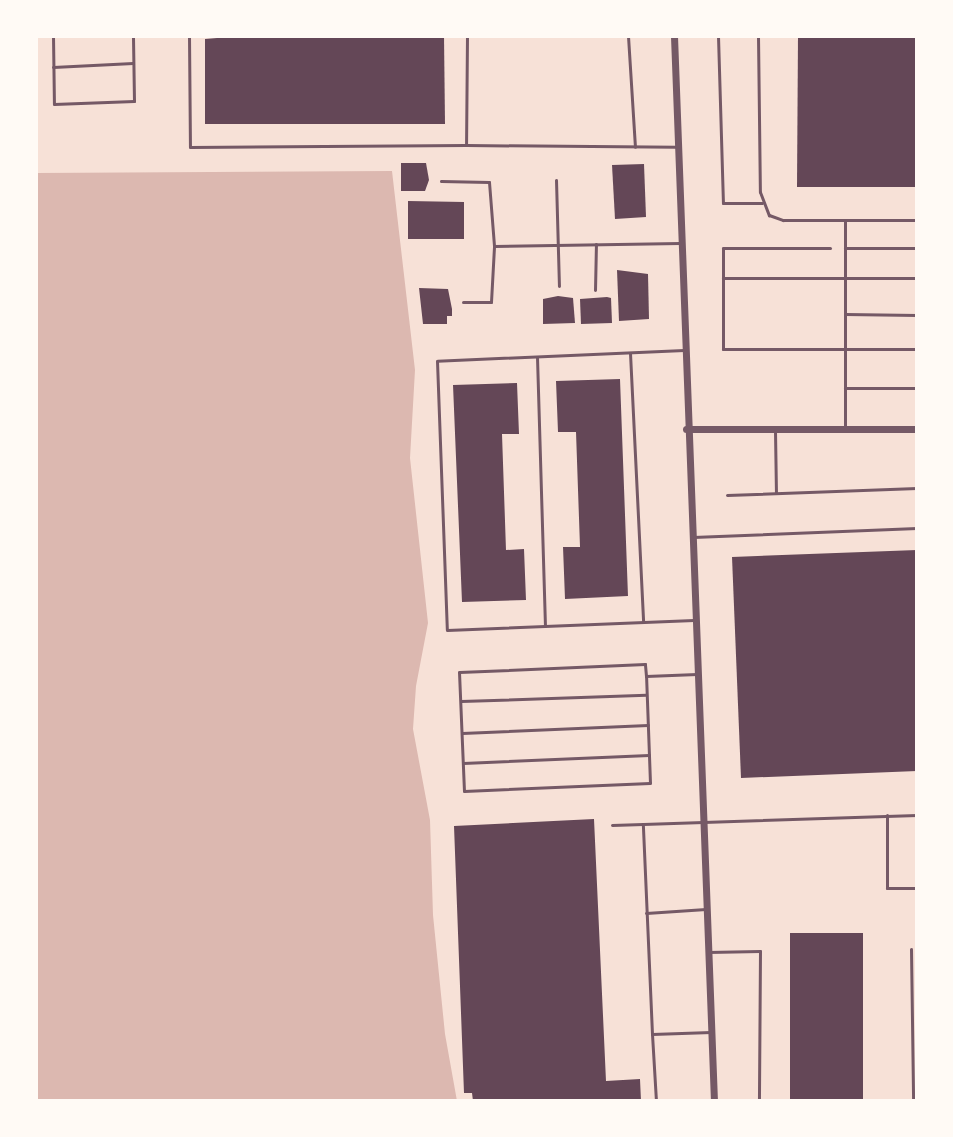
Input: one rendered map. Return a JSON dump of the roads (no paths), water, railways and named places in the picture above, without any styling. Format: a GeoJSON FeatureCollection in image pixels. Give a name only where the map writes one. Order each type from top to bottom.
{"type":"FeatureCollection","features":[{"type":"Feature","properties":{"kind":"street"},"geometry":{"type":"LineString","coordinates":[[674,36],[686,429],[714,1101]]}},
{"type":"Feature","properties":{"kind":"street"},"geometry":{"type":"LineString","coordinates":[[686,429],[917,429]]}},
{"type":"Feature","properties":{"kind":"lane"},"geometry":{"type":"LineString","coordinates":[[53,36],[54,105],[134,101],[133,36]]}},
{"type":"Feature","properties":{"kind":"lane"},"geometry":{"type":"LineString","coordinates":[[189,36],[190,147],[466,145],[678,147]]}},
{"type":"Feature","properties":{"kind":"lane"},"geometry":{"type":"LineString","coordinates":[[466,145],[467,36]]}},
{"type":"Feature","properties":{"kind":"lane"},"geometry":{"type":"LineString","coordinates":[[628,36],[635,147]]}},
{"type":"Feature","properties":{"kind":"lane"},"geometry":{"type":"LineString","coordinates":[[718,36],[723,203],[762,203]]}},
{"type":"Feature","properties":{"kind":"lane"},"geometry":{"type":"LineString","coordinates":[[758,36],[762,203],[770,215],[783,220],[917,220]]}},
{"type":"Feature","properties":{"kind":"lane"},"geometry":{"type":"LineString","coordinates":[[53,67],[133,63]]}},
{"type":"Feature","properties":{"kind":"lane"},"geometry":{"type":"LineString","coordinates":[[556,180],[559,286]]}},
{"type":"Feature","properties":{"kind":"lane"},"geometry":{"type":"LineString","coordinates":[[441,181],[489,182],[494,246],[491,302],[463,302]]}},
{"type":"Feature","properties":{"kind":"lane"},"geometry":{"type":"LineString","coordinates":[[845,220],[845,429]]}},
{"type":"Feature","properties":{"kind":"lane"},"geometry":{"type":"LineString","coordinates":[[494,246],[680,243]]}},
{"type":"Feature","properties":{"kind":"lane"},"geometry":{"type":"LineString","coordinates":[[595,290],[596,244]]}},
{"type":"Feature","properties":{"kind":"lane"},"geometry":{"type":"LineString","coordinates":[[830,248],[723,248],[723,349],[917,350]]}},
{"type":"Feature","properties":{"kind":"lane"},"geometry":{"type":"LineString","coordinates":[[845,248],[917,248]]}},
{"type":"Feature","properties":{"kind":"lane"},"geometry":{"type":"LineString","coordinates":[[723,278],[917,278]]}},
{"type":"Feature","properties":{"kind":"lane"},"geometry":{"type":"LineString","coordinates":[[845,315],[917,315]]}},
{"type":"Feature","properties":{"kind":"lane"},"geometry":{"type":"LineString","coordinates":[[684,350],[436,361],[447,630],[694,620]]}},
{"type":"Feature","properties":{"kind":"lane"},"geometry":{"type":"LineString","coordinates":[[630,353],[643,622]]}},
{"type":"Feature","properties":{"kind":"lane"},"geometry":{"type":"LineString","coordinates":[[537,357],[545,626]]}},
{"type":"Feature","properties":{"kind":"lane"},"geometry":{"type":"LineString","coordinates":[[845,388],[917,388]]}},
{"type":"Feature","properties":{"kind":"lane"},"geometry":{"type":"LineString","coordinates":[[775,429],[776,494]]}},
{"type":"Feature","properties":{"kind":"lane"},"geometry":{"type":"LineString","coordinates":[[727,495],[917,488]]}},
{"type":"Feature","properties":{"kind":"lane"},"geometry":{"type":"LineString","coordinates":[[691,537],[917,528]]}},
{"type":"Feature","properties":{"kind":"lane"},"geometry":{"type":"LineString","coordinates":[[645,664],[645,676],[650,783],[464,791],[459,672],[645,664]]}},
{"type":"Feature","properties":{"kind":"lane"},"geometry":{"type":"LineString","coordinates":[[645,676],[696,674]]}},
{"type":"Feature","properties":{"kind":"lane"},"geometry":{"type":"LineString","coordinates":[[460,701],[646,695]]}},
{"type":"Feature","properties":{"kind":"lane"},"geometry":{"type":"LineString","coordinates":[[462,733],[648,725]]}},
{"type":"Feature","properties":{"kind":"lane"},"geometry":{"type":"LineString","coordinates":[[463,763],[649,755]]}},
{"type":"Feature","properties":{"kind":"lane"},"geometry":{"type":"LineString","coordinates":[[887,815],[887,888],[917,888]]}},
{"type":"Feature","properties":{"kind":"lane"},"geometry":{"type":"LineString","coordinates":[[612,825],[703,820],[917,815]]}},
{"type":"Feature","properties":{"kind":"lane"},"geometry":{"type":"LineString","coordinates":[[643,824],[645,913],[656,1101]]}},
{"type":"Feature","properties":{"kind":"lane"},"geometry":{"type":"LineString","coordinates":[[645,913],[706,909]]}},
{"type":"Feature","properties":{"kind":"lane"},"geometry":{"type":"LineString","coordinates":[[911,949],[913,1101]]}},
{"type":"Feature","properties":{"kind":"lane"},"geometry":{"type":"LineString","coordinates":[[708,952],[760,951],[759,1101]]}},
{"type":"Feature","properties":{"kind":"lane"},"geometry":{"type":"LineString","coordinates":[[652,1034],[712,1032]]}}]}
